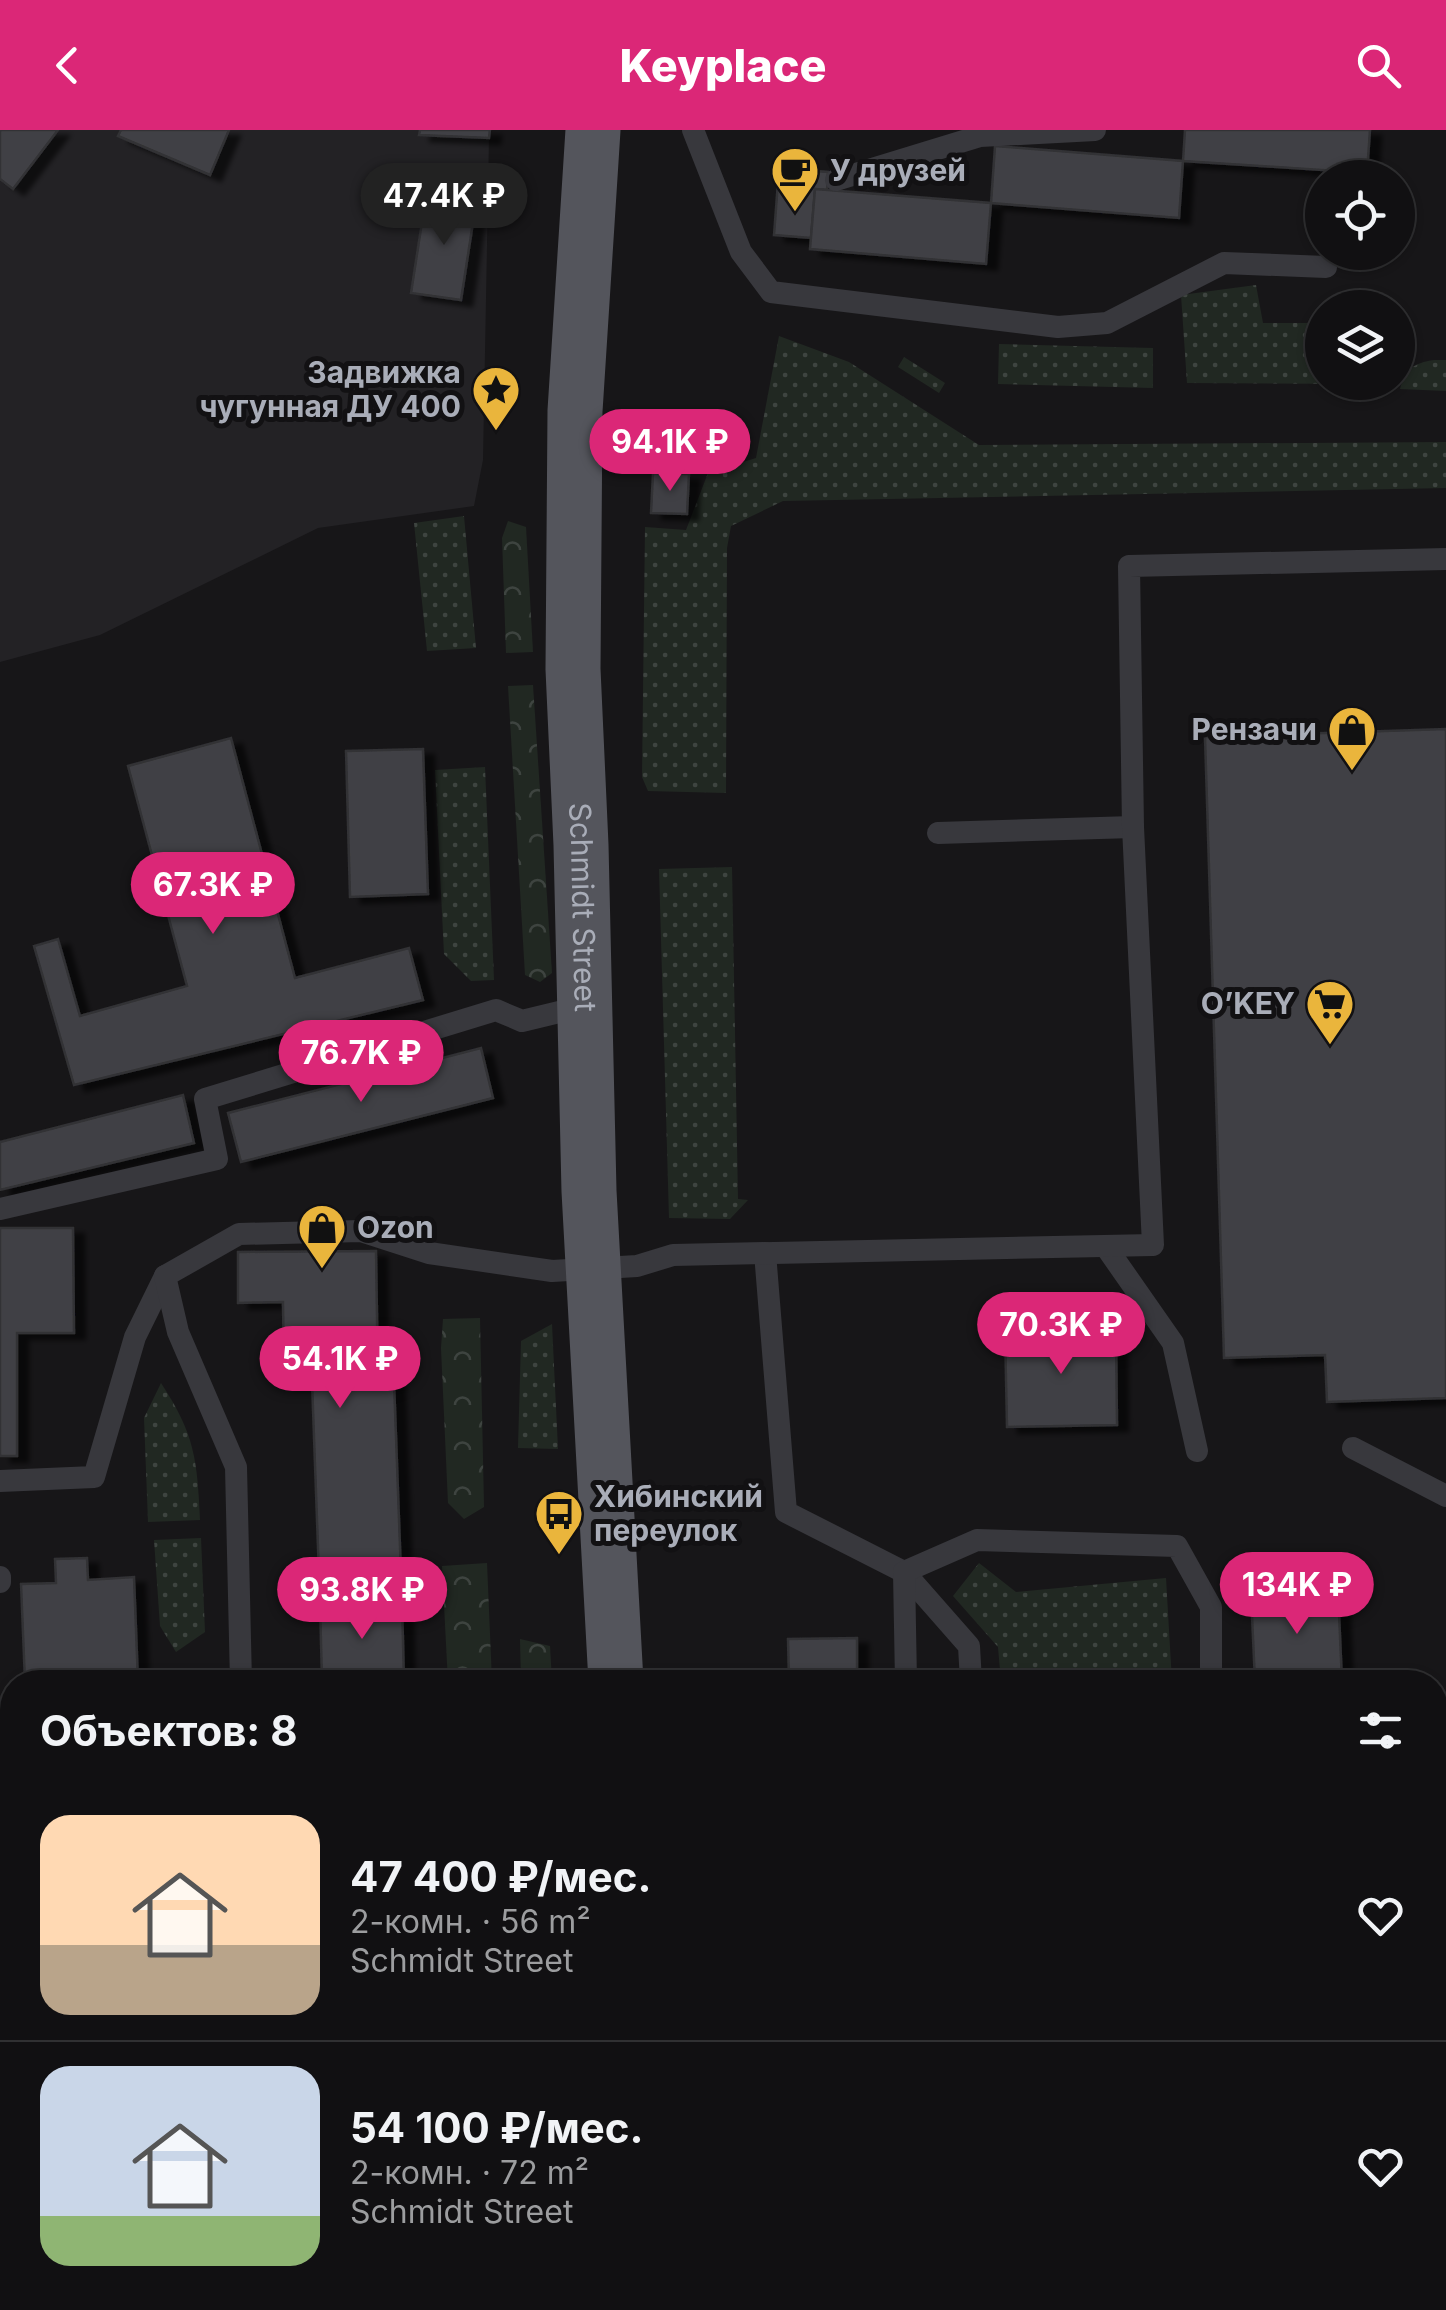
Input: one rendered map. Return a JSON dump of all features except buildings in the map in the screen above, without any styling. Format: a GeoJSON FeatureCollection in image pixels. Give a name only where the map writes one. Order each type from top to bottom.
{"type":"FeatureCollection","features":[{"type":"Feature","properties":{"kind":"main road","name":"Schmidt Street"},"geometry":{"type":"LineString","coordinates":[[592,130],[574,431],[573,669],[589,1191],[615,1670]]}},
{"type":"Feature","properties":{"kind":"lane"},"geometry":{"type":"LineString","coordinates":[[693,130],[741,252],[770,292],[1058,327],[1107,323],[1224,262],[1305,266]]}},
{"type":"Feature","properties":{"kind":"lane"},"geometry":{"type":"LineString","coordinates":[[836,180],[980,136],[1095,130]]}},
{"type":"Feature","properties":{"kind":"lane"},"geometry":{"type":"LineString","coordinates":[[0,1481],[94,1478],[135,1338],[165,1276],[239,1234],[361,1231],[429,1254],[552,1271],[637,1266],[674,1255],[1153,1245],[1133,827],[1129,566],[1446,559]]}},
{"type":"Feature","properties":{"kind":"lane"},"geometry":{"type":"LineString","coordinates":[[938,833],[1133,827]]}},
{"type":"Feature","properties":{"kind":"lane"},"geometry":{"type":"LineString","coordinates":[[0,1209],[217,1159],[205,1099],[496,1010],[522,1021],[584,1006]]}},
{"type":"Feature","properties":{"kind":"lane"},"geometry":{"type":"LineString","coordinates":[[1106,1247],[1173,1343],[1197,1451]]}},
{"type":"Feature","properties":{"kind":"lane"},"geometry":{"type":"LineString","coordinates":[[765,1252],[786,1512],[904,1572],[970,1646],[971,1670]]}},
{"type":"Feature","properties":{"kind":"lane"},"geometry":{"type":"LineString","coordinates":[[165,1276],[178,1332],[236,1467],[242,1670]]}},
{"type":"Feature","properties":{"kind":"lane"},"geometry":{"type":"LineString","coordinates":[[1353,1448],[1446,1496]]}},
{"type":"Feature","properties":{"kind":"lane"},"geometry":{"type":"LineString","coordinates":[[904,1572],[977,1540],[1177,1546],[1211,1608],[1211,1670]]}},
{"type":"Feature","properties":{"kind":"lane"},"geometry":{"type":"LineString","coordinates":[[904,1572],[906,1670]]}},
{"type":"Feature","properties":{"kind":"shaded area"},"geometry":{"type":"Polygon","coordinates":[[[0,130],[420,130],[420,135],[489,138],[483,460],[474,506],[318,528],[100,635],[0,662],[0,130]]]}},
{"type":"Feature","properties":{"kind":"green space"},"geometry":{"type":"Polygon","coordinates":[[[1256,285],[1263,323],[1305,323],[1305,384],[1187,383],[1181,295],[1256,285]]]}},
{"type":"Feature","properties":{"kind":"green space"},"geometry":{"type":"Polygon","coordinates":[[[779,336],[849,362],[979,445],[1446,442],[1446,488],[783,501],[731,526],[727,548],[726,793],[648,791],[642,777],[645,527],[686,530],[708,473],[756,458],[779,336]]]}},
{"type":"Feature","properties":{"kind":"green space"},"geometry":{"type":"Polygon","coordinates":[[[999,344],[1153,348],[1153,388],[998,384],[999,344]]]}},
{"type":"Feature","properties":{"kind":"green space"},"geometry":{"type":"Polygon","coordinates":[[[904,357],[945,383],[939,393],[898,367],[904,357]]]}},
{"type":"Feature","properties":{"kind":"green space"},"geometry":{"type":"Polygon","coordinates":[[[1446,360],[1446,391],[1415,390],[1415,366],[1446,360]]]}},
{"type":"Feature","properties":{"kind":"green space"},"geometry":{"type":"Polygon","coordinates":[[[464,516],[476,648],[427,651],[414,523],[464,516]]]}},
{"type":"Feature","properties":{"kind":"green space"},"geometry":{"type":"Polygon","coordinates":[[[508,521],[526,527],[533,652],[506,653],[502,538],[508,521]]]}},
{"type":"Feature","properties":{"kind":"green space"},"geometry":{"type":"Polygon","coordinates":[[[533,685],[552,973],[540,982],[525,975],[508,686],[533,685]]]}},
{"type":"Feature","properties":{"kind":"green space"},"geometry":{"type":"Polygon","coordinates":[[[485,767],[494,980],[471,981],[444,954],[435,770],[485,767]]]}},
{"type":"Feature","properties":{"kind":"green space"},"geometry":{"type":"Polygon","coordinates":[[[732,867],[738,1199],[748,1200],[730,1219],[669,1218],[659,869],[732,867]]]}},
{"type":"Feature","properties":{"kind":"green space"},"geometry":{"type":"Polygon","coordinates":[[[480,1318],[484,1507],[464,1519],[448,1503],[443,1319],[480,1318]]]}},
{"type":"Feature","properties":{"kind":"green space"},"geometry":{"type":"Polygon","coordinates":[[[552,1324],[558,1449],[518,1448],[521,1341],[552,1324]]]}},
{"type":"Feature","properties":{"kind":"green space"},"geometry":{"type":"Polygon","coordinates":[[[161,1383],[192,1448],[200,1520],[148,1522],[144,1418],[161,1383]]]}},
{"type":"Feature","properties":{"kind":"green space"},"geometry":{"type":"Polygon","coordinates":[[[201,1538],[205,1632],[176,1652],[160,1626],[154,1540],[201,1538]]]}},
{"type":"Feature","properties":{"kind":"green space"},"geometry":{"type":"Polygon","coordinates":[[[487,1563],[491,1670],[447,1670],[442,1566],[487,1563]]]}},
{"type":"Feature","properties":{"kind":"green space"},"geometry":{"type":"Polygon","coordinates":[[[979,1563],[1016,1592],[1166,1578],[1171,1670],[1000,1670],[998,1647],[953,1596],[979,1563]]]}},
{"type":"Feature","properties":{"kind":"green space"},"geometry":{"type":"Polygon","coordinates":[[[520,1639],[550,1646],[551,1670],[521,1670],[520,1639]]]}},
{"type":"Feature","properties":{"kind":"place","name":"У друзей"},"geometry":{"type":"Point","coordinates":[795,214]}},
{"type":"Feature","properties":{"kind":"place","name":"Задвижка чугунная ДУ 400"},"geometry":{"type":"Point","coordinates":[496,432]}},
{"type":"Feature","properties":{"kind":"place","name":"Рензачи"},"geometry":{"type":"Point","coordinates":[1352,772]}},
{"type":"Feature","properties":{"kind":"place","name":"O’KEY"},"geometry":{"type":"Point","coordinates":[1330,1046]}},
{"type":"Feature","properties":{"kind":"place","name":"Ozon"},"geometry":{"type":"Point","coordinates":[322,1270]}},
{"type":"Feature","properties":{"kind":"place","name":"Хибинский переулок"},"geometry":{"type":"Point","coordinates":[559,1556]}}]}
